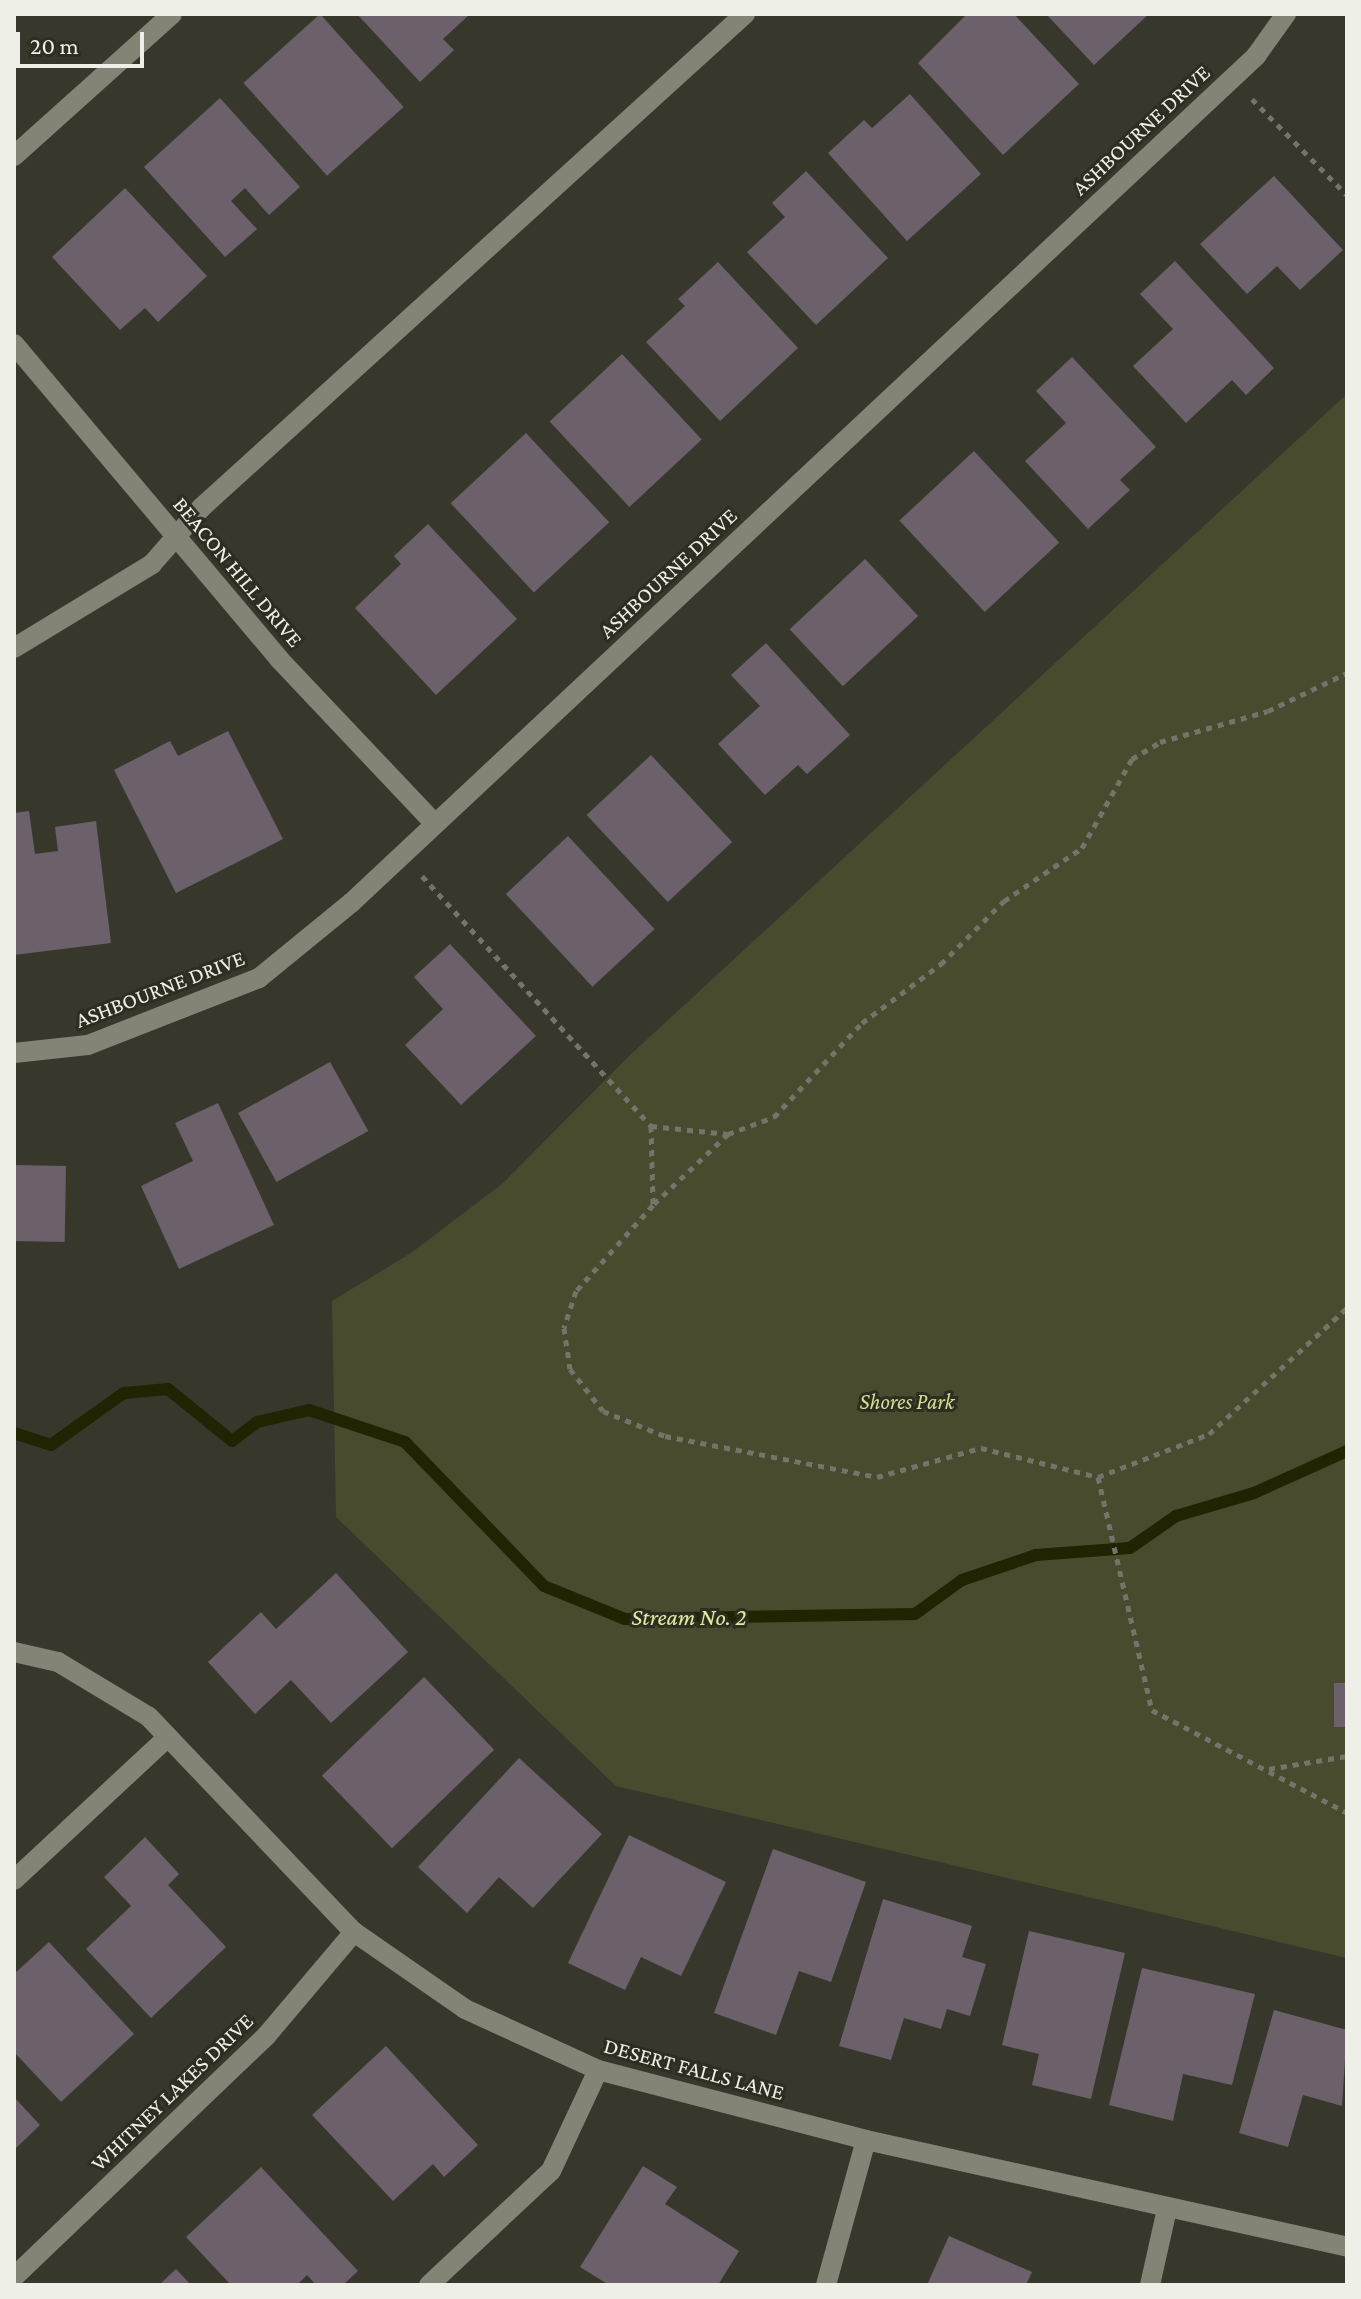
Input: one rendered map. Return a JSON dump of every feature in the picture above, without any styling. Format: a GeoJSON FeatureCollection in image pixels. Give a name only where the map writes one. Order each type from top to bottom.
{"type":"FeatureCollection","features":[{"type":"Feature","properties":{"kind":"street"},"geometry":{"type":"LineString","coordinates":[[14,156],[172,14]]}},
{"type":"Feature","properties":{"kind":"street"},"geometry":{"type":"LineString","coordinates":[[14,648],[152,564],[177,536],[745,14]]}},
{"type":"Feature","properties":{"kind":"street","name":"ASHBOURNE DRIVE"},"geometry":{"type":"LineString","coordinates":[[14,1053],[88,1045],[259,978],[403,855],[1231,78],[1286,14]]}},
{"type":"Feature","properties":{"kind":"street","name":"BEACON HILL DRIVE"},"geometry":{"type":"LineString","coordinates":[[14,344],[279,659],[435,824]]}},
{"type":"Feature","properties":{"kind":"street","name":"DESERT FALLS LANE"},"geometry":{"type":"LineString","coordinates":[[14,1652],[58,1662],[149,1717],[354,1932],[465,2009],[598,2070],[866,2140],[1347,2247]]}},
{"type":"Feature","properties":{"kind":"street"},"geometry":{"type":"LineString","coordinates":[[14,1880],[168,1737]]}},
{"type":"Feature","properties":{"kind":"street","name":"WHITNEY LAKES DRIVE"},"geometry":{"type":"LineString","coordinates":[[14,2277],[267,2035],[354,1932]]}},
{"type":"Feature","properties":{"kind":"street"},"geometry":{"type":"LineString","coordinates":[[429,2285],[551,2171],[598,2070]]}},
{"type":"Feature","properties":{"kind":"street"},"geometry":{"type":"LineString","coordinates":[[826,2285],[866,2140]]}},
{"type":"Feature","properties":{"kind":"street"},"geometry":{"type":"LineString","coordinates":[[1150,2285],[1167,2209]]}},
{"type":"Feature","properties":{"kind":"path"},"geometry":{"type":"LineString","coordinates":[[1231,78],[1347,195]]}},
{"type":"Feature","properties":{"kind":"path"},"geometry":{"type":"LineString","coordinates":[[1347,673],[1268,711],[1160,742],[1132,759],[1082,848],[1004,901],[941,964],[862,1023],[774,1117],[728,1134],[653,1205],[576,1291],[564,1328],[570,1369],[603,1411],[665,1436],[877,1477],[981,1448],[1098,1477],[1209,1434],[1347,1308]]}},
{"type":"Feature","properties":{"kind":"path"},"geometry":{"type":"LineString","coordinates":[[403,855],[651,1126],[653,1205]]}},
{"type":"Feature","properties":{"kind":"path"},"geometry":{"type":"LineString","coordinates":[[651,1126],[728,1134]]}},
{"type":"Feature","properties":{"kind":"path"},"geometry":{"type":"LineString","coordinates":[[1098,1477],[1152,1710],[1347,1813]]}},
{"type":"Feature","properties":{"kind":"path"},"geometry":{"type":"LineString","coordinates":[[1268,1769],[1347,1756]]}},
{"type":"Feature","properties":{"kind":"green space","name":"Shores Park"},"geometry":{"type":"Polygon","coordinates":[[[1347,394],[1347,1958],[616,1786],[336,1517],[332,1301],[411,1253],[502,1184],[628,1057],[1347,394]]]}},
{"type":"Feature","properties":{"kind":"building"},"geometry":{"type":"Polygon","coordinates":[[[320,14],[404,107],[327,176],[243,83],[320,14]]]}},
{"type":"Feature","properties":{"kind":"building"},"geometry":{"type":"Polygon","coordinates":[[[357,14],[470,14],[443,39],[454,50],[420,82],[357,14]]]}},
{"type":"Feature","properties":{"kind":"building"},"geometry":{"type":"Polygon","coordinates":[[[967,14],[1014,14],[1079,84],[1003,155],[918,63],[967,14]]]}},
{"type":"Feature","properties":{"kind":"building"},"geometry":{"type":"Polygon","coordinates":[[[1046,14],[1149,14],[1094,65],[1046,14]]]}},
{"type":"Feature","properties":{"kind":"building"},"geometry":{"type":"Polygon","coordinates":[[[910,94],[981,174],[907,241],[828,153],[864,120],[872,128],[910,94]]]}},
{"type":"Feature","properties":{"kind":"building"},"geometry":{"type":"Polygon","coordinates":[[[220,98],[300,187],[269,215],[245,188],[231,201],[257,229],[225,257],[144,167],[220,98]]]}},
{"type":"Feature","properties":{"kind":"building"},"geometry":{"type":"Polygon","coordinates":[[[806,171],[888,258],[816,325],[747,252],[785,217],[772,203],[806,171]]]}},
{"type":"Feature","properties":{"kind":"building"},"geometry":{"type":"Polygon","coordinates":[[[1274,176],[1343,250],[1300,290],[1277,266],[1247,294],[1200,244],[1274,176]]]}},
{"type":"Feature","properties":{"kind":"building"},"geometry":{"type":"Polygon","coordinates":[[[125,188],[207,276],[158,322],[145,308],[120,330],[52,257],[125,188]]]}},
{"type":"Feature","properties":{"kind":"building"},"geometry":{"type":"Polygon","coordinates":[[[1175,261],[1274,368],[1246,395],[1232,380],[1186,423],[1133,366],[1173,329],[1140,294],[1175,261]]]}},
{"type":"Feature","properties":{"kind":"building"},"geometry":{"type":"Polygon","coordinates":[[[718,262],[798,348],[720,421],[646,342],[685,306],[678,299],[718,262]]]}},
{"type":"Feature","properties":{"kind":"building"},"geometry":{"type":"Polygon","coordinates":[[[622,354],[702,440],[629,507],[550,422],[622,354]]]}},
{"type":"Feature","properties":{"kind":"building"},"geometry":{"type":"Polygon","coordinates":[[[1072,357],[1156,447],[1120,480],[1130,490],[1088,529],[1025,461],[1066,423],[1036,391],[1072,357]]]}},
{"type":"Feature","properties":{"kind":"building"},"geometry":{"type":"Polygon","coordinates":[[[526,433],[609,522],[534,592],[451,503],[526,433]]]}},
{"type":"Feature","properties":{"kind":"building"},"geometry":{"type":"Polygon","coordinates":[[[974,451],[1059,542],[985,612],[899,521],[974,451]]]}},
{"type":"Feature","properties":{"kind":"building"},"geometry":{"type":"Polygon","coordinates":[[[428,524],[517,619],[436,695],[355,608],[401,564],[394,556],[428,524]]]}},
{"type":"Feature","properties":{"kind":"building"},"geometry":{"type":"Polygon","coordinates":[[[865,559],[918,616],[843,686],[790,629],[865,559]]]}},
{"type":"Feature","properties":{"kind":"building"},"geometry":{"type":"Polygon","coordinates":[[[766,643],[850,735],[807,774],[798,765],[765,795],[718,744],[760,706],[731,675],[766,643]]]}},
{"type":"Feature","properties":{"kind":"building"},"geometry":{"type":"Polygon","coordinates":[[[228,731],[283,839],[176,893],[114,770],[170,741],[178,756],[228,731]]]}},
{"type":"Feature","properties":{"kind":"building"},"geometry":{"type":"Polygon","coordinates":[[[651,755],[732,842],[668,902],[587,815],[651,755]]]}},
{"type":"Feature","properties":{"kind":"building"},"geometry":{"type":"Polygon","coordinates":[[[29,811],[35,854],[58,851],[55,827],[96,821],[111,943],[14,955],[14,813],[29,811]]]}},
{"type":"Feature","properties":{"kind":"building"},"geometry":{"type":"Polygon","coordinates":[[[568,836],[655,929],[592,987],[506,894],[568,836]]]}},
{"type":"Feature","properties":{"kind":"building"},"geometry":{"type":"Polygon","coordinates":[[[450,944],[536,1036],[461,1105],[405,1045],[443,1009],[414,977],[450,944]]]}},
{"type":"Feature","properties":{"kind":"building"},"geometry":{"type":"Polygon","coordinates":[[[330,1062],[368,1131],[276,1182],[238,1113],[330,1062]]]}},
{"type":"Feature","properties":{"kind":"building"},"geometry":{"type":"Polygon","coordinates":[[[218,1103],[274,1225],[179,1269],[141,1186],[193,1161],[175,1123],[218,1103]]]}},
{"type":"Feature","properties":{"kind":"building"},"geometry":{"type":"Polygon","coordinates":[[[14,1165],[66,1166],[65,1242],[14,1241],[14,1165]]]}},
{"type":"Feature","properties":{"kind":"building"},"geometry":{"type":"Polygon","coordinates":[[[336,1573],[408,1652],[331,1723],[291,1680],[255,1714],[208,1662],[261,1612],[276,1629],[336,1573]]]}},
{"type":"Feature","properties":{"kind":"building"},"geometry":{"type":"Polygon","coordinates":[[[424,1677],[494,1750],[392,1848],[322,1776],[424,1677]]]}},
{"type":"Feature","properties":{"kind":"building"},"geometry":{"type":"Polygon","coordinates":[[[1334,1683],[1347,1683],[1347,1727],[1334,1727],[1334,1683]]]}},
{"type":"Feature","properties":{"kind":"building"},"geometry":{"type":"Polygon","coordinates":[[[519,1758],[602,1834],[533,1908],[499,1877],[467,1913],[418,1867],[519,1758]]]}},
{"type":"Feature","properties":{"kind":"building"},"geometry":{"type":"Polygon","coordinates":[[[629,1835],[726,1882],[681,1976],[641,1957],[625,1990],[568,1963],[629,1835]]]}},
{"type":"Feature","properties":{"kind":"building"},"geometry":{"type":"Polygon","coordinates":[[[145,1837],[179,1874],[168,1885],[226,1947],[151,2018],[86,1949],[131,1906],[104,1877],[145,1837]]]}},
{"type":"Feature","properties":{"kind":"building"},"geometry":{"type":"Polygon","coordinates":[[[773,1849],[866,1882],[831,1982],[799,1971],[776,2035],[714,2013],[773,1849]]]}},
{"type":"Feature","properties":{"kind":"building"},"geometry":{"type":"Polygon","coordinates":[[[883,1899],[972,1926],[962,1957],[986,1964],[970,2016],[947,2009],[941,2029],[904,2018],[891,2060],[839,2046],[883,1899]]]}},
{"type":"Feature","properties":{"kind":"building"},"geometry":{"type":"Polygon","coordinates":[[[1029,1931],[1125,1953],[1091,2099],[1032,2085],[1039,2054],[1002,2045],[1029,1931]]]}},
{"type":"Feature","properties":{"kind":"building"},"geometry":{"type":"Polygon","coordinates":[[[49,1942],[134,2034],[61,2102],[14,2052],[14,1974],[49,1942]]]}},
{"type":"Feature","properties":{"kind":"building"},"geometry":{"type":"Polygon","coordinates":[[[1142,1968],[1255,1994],[1232,2085],[1183,2074],[1173,2121],[1109,2105],[1142,1968]]]}},
{"type":"Feature","properties":{"kind":"building"},"geometry":{"type":"Polygon","coordinates":[[[1274,2010],[1347,2030],[1342,2106],[1303,2095],[1288,2147],[1239,2133],[1274,2010]]]}},
{"type":"Feature","properties":{"kind":"building"},"geometry":{"type":"Polygon","coordinates":[[[386,2046],[478,2145],[444,2177],[433,2164],[393,2201],[312,2115],[386,2046]]]}},
{"type":"Feature","properties":{"kind":"building"},"geometry":{"type":"Polygon","coordinates":[[[14,2097],[40,2125],[14,2150],[14,2097]]]}},
{"type":"Feature","properties":{"kind":"building"},"geometry":{"type":"Polygon","coordinates":[[[643,2166],[677,2187],[665,2204],[739,2251],[718,2285],[609,2285],[580,2267],[643,2166]]]}},
{"type":"Feature","properties":{"kind":"building"},"geometry":{"type":"Polygon","coordinates":[[[261,2167],[358,2271],[343,2285],[316,2285],[307,2275],[297,2285],[231,2285],[186,2237],[261,2167]]]}},
{"type":"Feature","properties":{"kind":"building"},"geometry":{"type":"Polygon","coordinates":[[[949,2236],[1032,2272],[1026,2285],[927,2285],[949,2236]]]}},
{"type":"Feature","properties":{"kind":"building"},"geometry":{"type":"Polygon","coordinates":[[[176,2269],[191,2285],[159,2285],[176,2269]]]}},
{"type":"Feature","properties":{"kind":"waterway","name":"Stream No. 2"},"geometry":{"type":"LineString","coordinates":[[14,1433],[51,1445],[124,1393],[168,1389],[232,1441],[257,1422],[309,1410],[405,1442],[544,1586],[625,1619],[915,1614],[962,1580],[1036,1555],[1130,1548],[1176,1516],[1254,1493],[1347,1451]]}}]}
